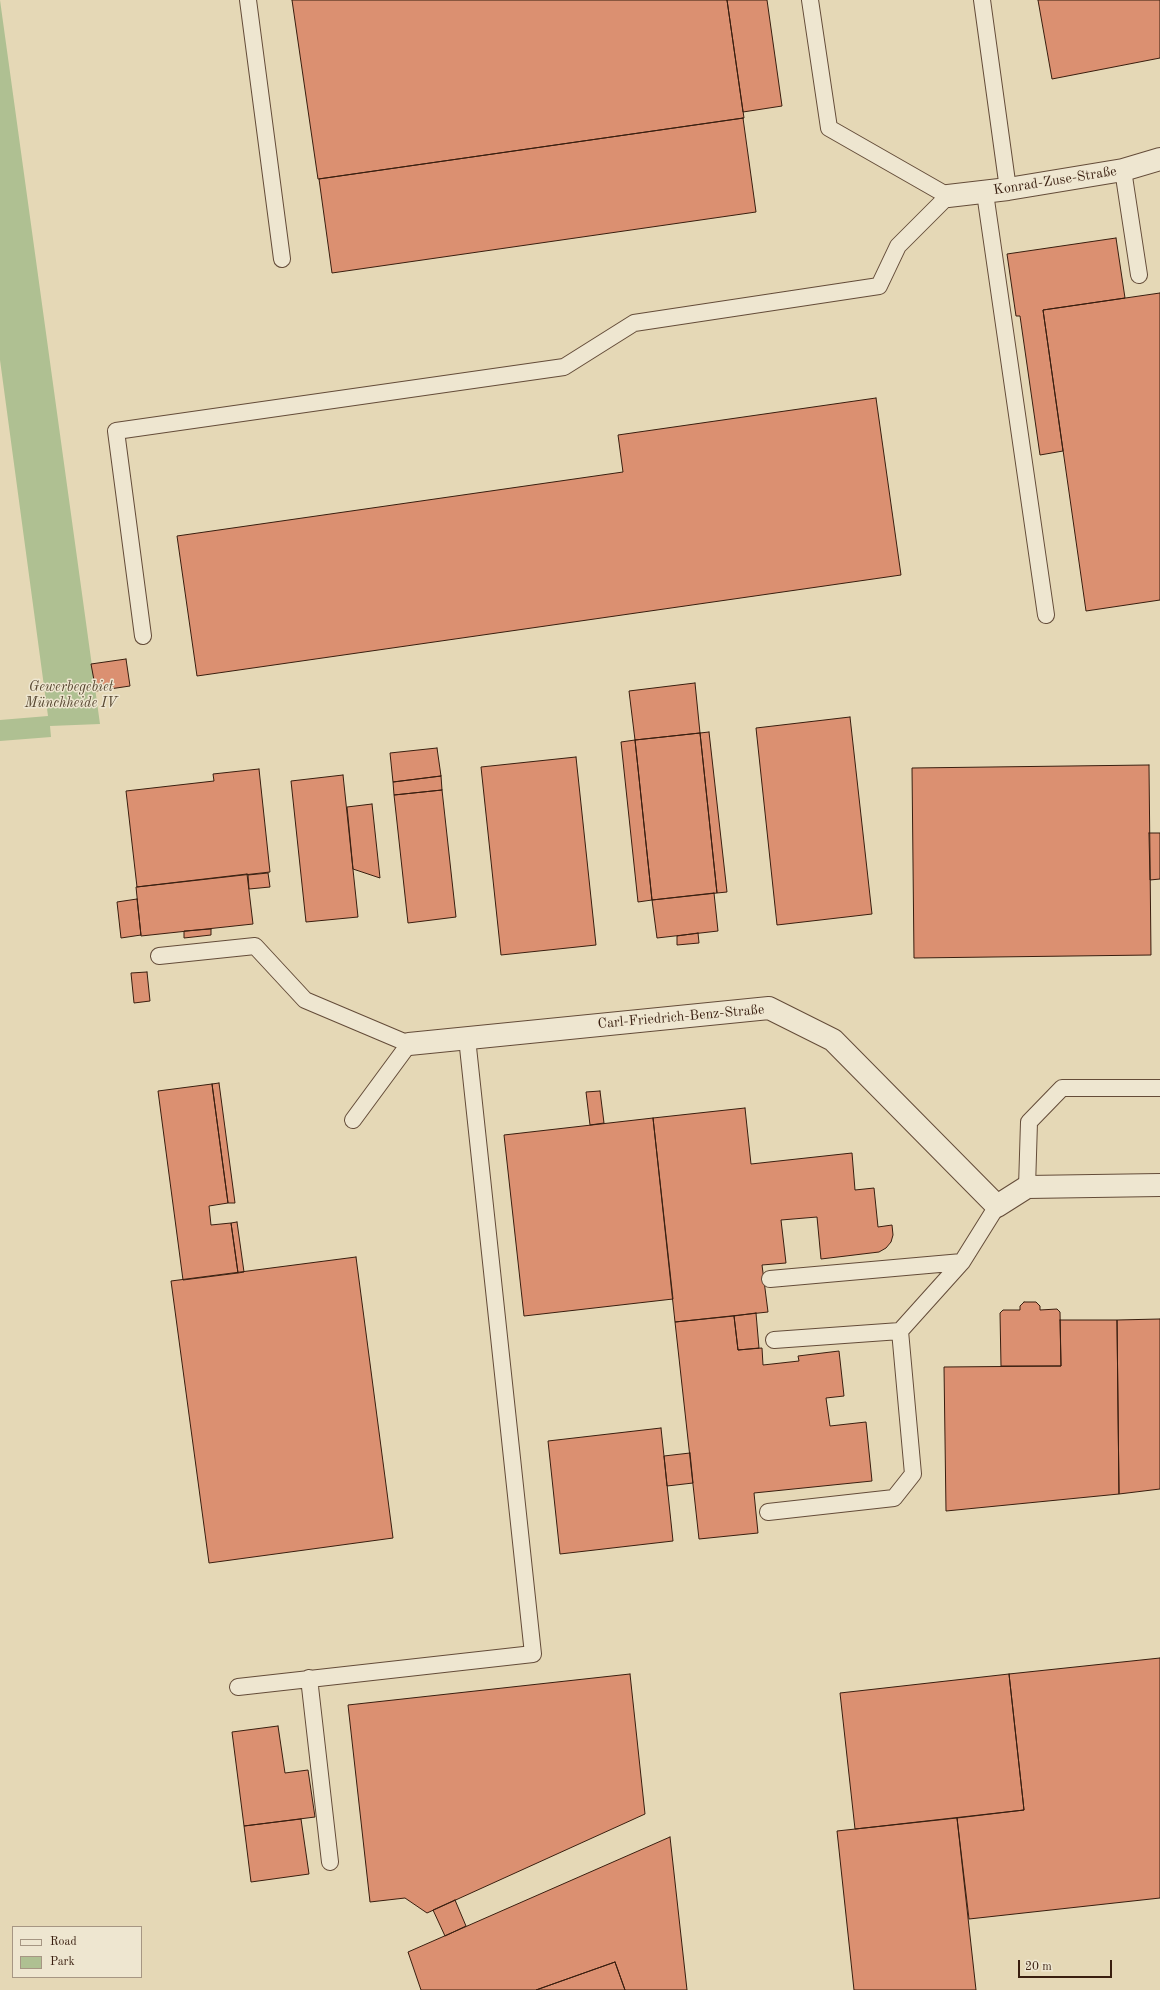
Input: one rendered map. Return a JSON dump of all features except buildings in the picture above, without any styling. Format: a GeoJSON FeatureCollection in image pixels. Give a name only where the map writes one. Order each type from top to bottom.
{"type":"FeatureCollection","features":[{"type":"Feature","properties":{"kind":"street","name":"Konrad-Zuse-Straße"},"geometry":{"type":"LineString","coordinates":[[948,196],[985,193],[1123,170],[1160,159]]}},
{"type":"Feature","properties":{"kind":"street","name":"Carl-Friedrich-Benz-Straße"},"geometry":{"type":"LineString","coordinates":[[409,1044],[769,1008],[833,1040],[997,1206]]}},
{"type":"Feature","properties":{"kind":"street"},"geometry":{"type":"LineString","coordinates":[[997,1206],[1027,1187],[1160,1185]]}},
{"type":"Feature","properties":{"kind":"lane"},"geometry":{"type":"LineString","coordinates":[[248,0],[282,259]]}},
{"type":"Feature","properties":{"kind":"lane"},"geometry":{"type":"LineString","coordinates":[[143,636],[116,431],[564,366],[634,323],[879,286],[898,246],[948,196],[829,128],[810,0]]}},
{"type":"Feature","properties":{"kind":"lane"},"geometry":{"type":"LineString","coordinates":[[982,0],[1008,189]]}},
{"type":"Feature","properties":{"kind":"lane"},"geometry":{"type":"LineString","coordinates":[[1123,170],[1139,275]]}},
{"type":"Feature","properties":{"kind":"lane"},"geometry":{"type":"LineString","coordinates":[[985,193],[1046,615]]}},
{"type":"Feature","properties":{"kind":"lane"},"geometry":{"type":"LineString","coordinates":[[159,956],[256,946],[305,1000],[409,1044],[353,1120]]}},
{"type":"Feature","properties":{"kind":"lane"},"geometry":{"type":"LineString","coordinates":[[238,1686],[533,1654],[468,1038]]}},
{"type":"Feature","properties":{"kind":"lane"},"geometry":{"type":"LineString","coordinates":[[1027,1187],[1029,1122],[1062,1088],[1160,1088]]}},
{"type":"Feature","properties":{"kind":"lane"},"geometry":{"type":"LineString","coordinates":[[774,1340],[900,1331],[962,1262],[997,1206]]}},
{"type":"Feature","properties":{"kind":"lane"},"geometry":{"type":"LineString","coordinates":[[770,1279],[962,1262]]}},
{"type":"Feature","properties":{"kind":"lane"},"geometry":{"type":"LineString","coordinates":[[768,1512],[894,1498],[913,1474],[900,1331]]}},
{"type":"Feature","properties":{"kind":"lane"},"geometry":{"type":"LineString","coordinates":[[309,1678],[330,1862]]}},
{"type":"Feature","properties":{"kind":"green space","name":"Gewerbegebiet Münchheide IV"},"geometry":{"type":"Polygon","coordinates":[[[0,0],[100,724],[50,726],[51,737],[0,741],[0,720],[48,716],[0,360],[0,0]]]}}]}
